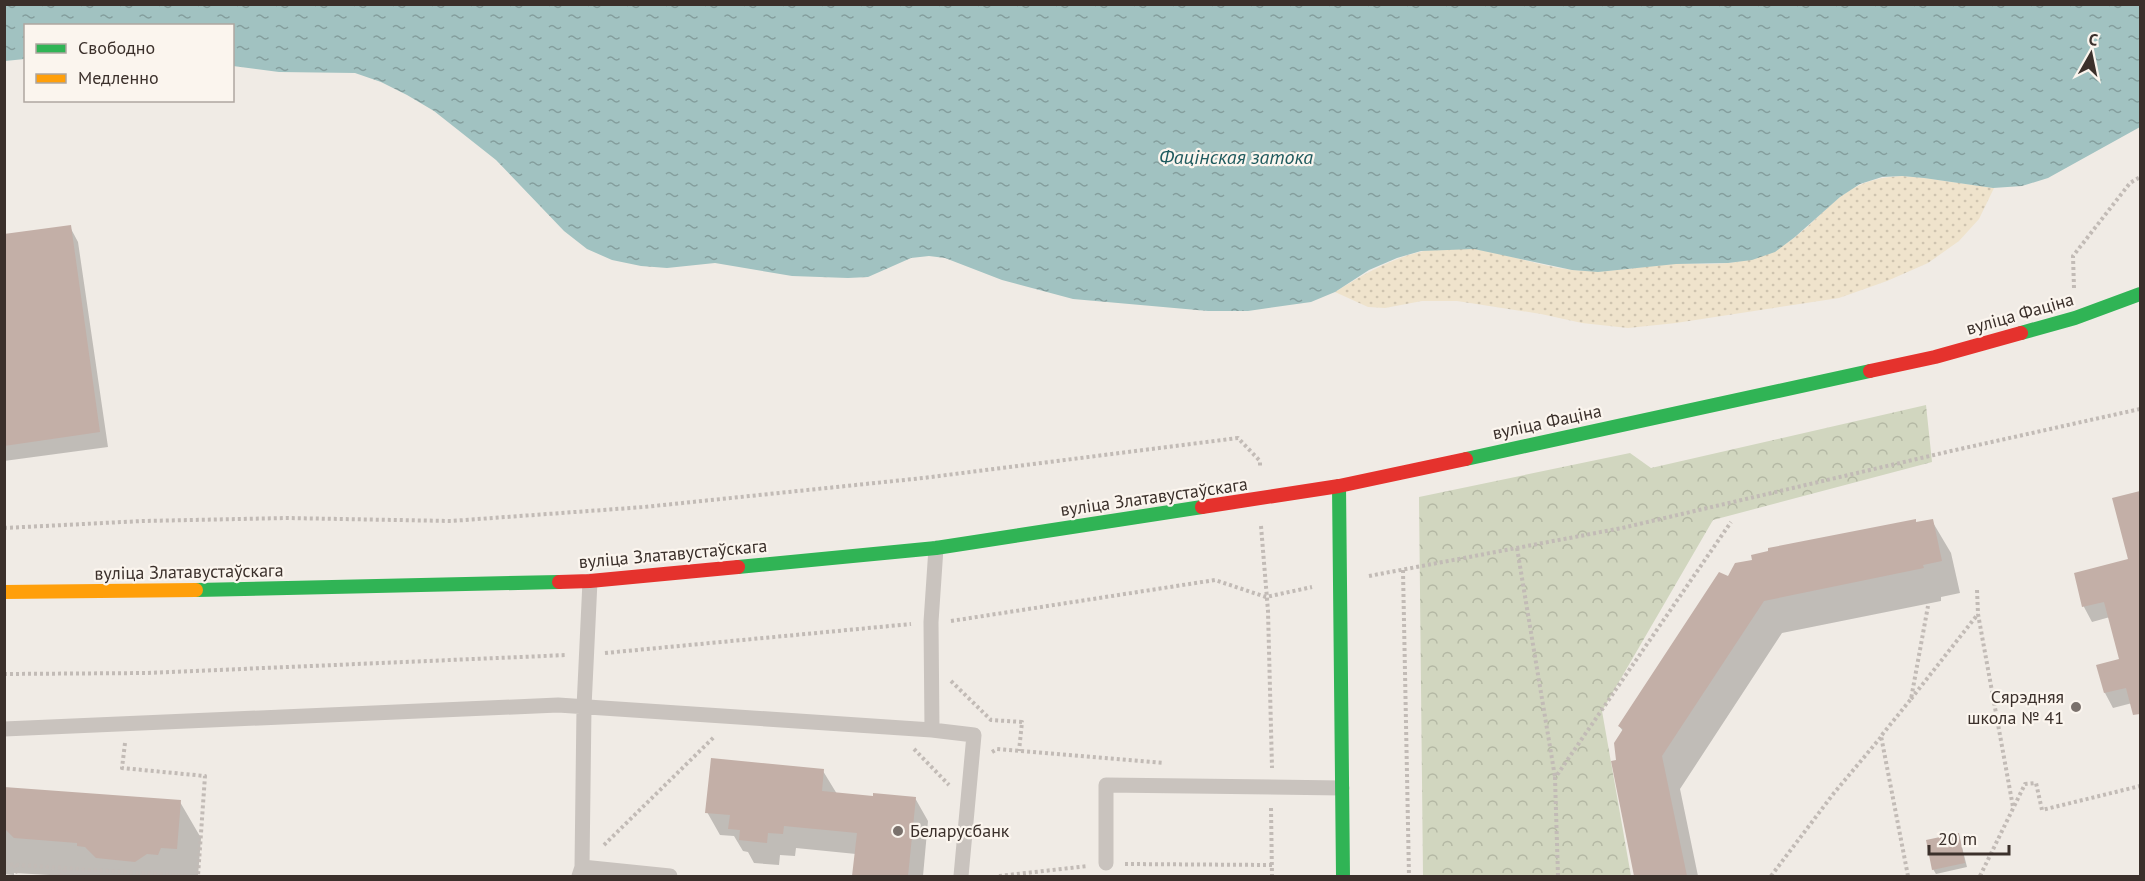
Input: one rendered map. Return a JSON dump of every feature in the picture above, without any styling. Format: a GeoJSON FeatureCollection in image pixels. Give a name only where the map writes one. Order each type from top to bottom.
{"type":"FeatureCollection","features":[{"type":"Feature","properties":{"kind":"street","name":"вуліца Фаціна"},"geometry":{"type":"LineString","coordinates":[[1339,486],[1935,357],[2075,318],[2140,294]]}},
{"type":"Feature","properties":{"kind":"street","name":"вуліца Златавустаўскага"},"geometry":{"type":"LineString","coordinates":[[4,592],[590,581],[936,548],[1339,486]]}},
{"type":"Feature","properties":{"kind":"street"},"geometry":{"type":"LineString","coordinates":[[1339,486],[1343,876]]}},
{"type":"Feature","properties":{"kind":"lane"},"geometry":{"type":"LineString","coordinates":[[932,730],[932,622],[936,548]]}},
{"type":"Feature","properties":{"kind":"lane"},"geometry":{"type":"LineString","coordinates":[[590,581],[580,872],[670,876]]}},
{"type":"Feature","properties":{"kind":"lane"},"geometry":{"type":"LineString","coordinates":[[4,729],[558,705],[932,730],[974,735],[961,876]]}},
{"type":"Feature","properties":{"kind":"lane"},"geometry":{"type":"LineString","coordinates":[[1106,863],[1106,785],[1342,788]]}},
{"type":"Feature","properties":{"kind":"path"},"geometry":{"type":"LineString","coordinates":[[2075,318],[2073,256],[2130,183],[2140,177]]}},
{"type":"Feature","properties":{"kind":"path"},"geometry":{"type":"LineString","coordinates":[[1409,876],[1403,570],[1623,528],[2140,409]]}},
{"type":"Feature","properties":{"kind":"path"},"geometry":{"type":"LineString","coordinates":[[4,528],[143,521],[274,518],[451,521],[644,507],[922,478],[1238,438],[1260,461],[1259,500],[1268,611],[1272,876]]}},
{"type":"Feature","properties":{"kind":"path"},"geometry":{"type":"LineString","coordinates":[[1555,778],[1731,522]]}},
{"type":"Feature","properties":{"kind":"path"},"geometry":{"type":"LineString","coordinates":[[1517,548],[1555,778],[1558,876]]}},
{"type":"Feature","properties":{"kind":"path"},"geometry":{"type":"LineString","coordinates":[[4,674],[148,674],[587,655],[951,621],[1215,580],[1266,597]]}},
{"type":"Feature","properties":{"kind":"path"},"geometry":{"type":"LineString","coordinates":[[1977,590],[1978,614],[2013,808]]}},
{"type":"Feature","properties":{"kind":"path"},"geometry":{"type":"LineString","coordinates":[[1911,699],[1928,606]]}},
{"type":"Feature","properties":{"kind":"path"},"geometry":{"type":"LineString","coordinates":[[1771,876],[1834,793],[1978,614]]}},
{"type":"Feature","properties":{"kind":"path"},"geometry":{"type":"LineString","coordinates":[[951,621],[951,632]]}},
{"type":"Feature","properties":{"kind":"path"},"geometry":{"type":"LineString","coordinates":[[950,680],[991,720],[1022,722],[1019,752]]}},
{"type":"Feature","properties":{"kind":"path"},"geometry":{"type":"LineString","coordinates":[[127,724],[122,768],[204,776],[198,876]]}},
{"type":"Feature","properties":{"kind":"path"},"geometry":{"type":"LineString","coordinates":[[1881,736],[1908,876]]}},
{"type":"Feature","properties":{"kind":"path"},"geometry":{"type":"LineString","coordinates":[[580,872],[712,737],[723,737]]}},
{"type":"Feature","properties":{"kind":"path"},"geometry":{"type":"LineString","coordinates":[[909,745],[953,789]]}},
{"type":"Feature","properties":{"kind":"path"},"geometry":{"type":"LineString","coordinates":[[987,755],[997,749],[1170,763]]}},
{"type":"Feature","properties":{"kind":"path"},"geometry":{"type":"LineString","coordinates":[[1261,767],[1272,767]]}},
{"type":"Feature","properties":{"kind":"path"},"geometry":{"type":"LineString","coordinates":[[1980,876],[2025,784],[2036,783],[2042,810],[2140,786]]}},
{"type":"Feature","properties":{"kind":"path"},"geometry":{"type":"LineString","coordinates":[[999,876],[1024,875],[1106,863],[1272,865]]}},
{"type":"Feature","properties":{"kind":"path"},"geometry":{"type":"LineString","coordinates":[[4,864],[186,876]]}},
{"type":"Feature","properties":{"kind":"path"},"geometry":{"type":"LineString","coordinates":[[14,865],[19,876]]}},
{"type":"Feature","properties":{"kind":"path"},"geometry":{"type":"LineString","coordinates":[[60,876],[66,868]]}},
{"type":"Feature","properties":{"kind":"sand"},"geometry":{"type":"Polygon","coordinates":[[[1902,176],[1994,188],[1979,219],[1959,241],[1928,263],[1839,298],[1676,323],[1628,328],[1582,323],[1457,301],[1422,301],[1385,308],[1368,307],[1335,292],[1402,257],[1419,252],[1456,247],[1501,254],[1549,266],[1586,271],[1674,264],[1721,264],[1746,260],[1776,250],[1793,239],[1846,193],[1879,179],[1902,176]]]}},
{"type":"Feature","properties":{"kind":"green space"},"geometry":{"type":"Polygon","coordinates":[[[1926,405],[1932,462],[1713,520],[1602,711],[1631,876],[1423,876],[1419,497],[1630,453],[1651,468],[1926,405]]]}},
{"type":"Feature","properties":{"kind":"water","name":"Фацінская затока"},"geometry":{"type":"Polygon","coordinates":[[[5,4],[2140,5],[2140,127],[2048,178],[2022,186],[1993,188],[1902,176],[1882,177],[1860,184],[1840,197],[1775,252],[1752,260],[1676,264],[1598,272],[1572,270],[1474,249],[1421,251],[1369,270],[1335,292],[1311,302],[1248,311],[1208,311],[1073,299],[1002,280],[945,258],[929,256],[911,258],[868,277],[848,278],[792,276],[715,263],[667,268],[612,260],[587,249],[564,231],[496,160],[434,111],[407,95],[381,82],[355,73],[279,72],[234,66],[234,24],[24,24],[24,59],[5,61],[5,4]]]}},
{"type":"Feature","properties":{"kind":"building"},"geometry":{"type":"Polygon","coordinates":[[[71,225],[100,432],[4,446],[4,234],[71,225]]]}},
{"type":"Feature","properties":{"kind":"building"},"geometry":{"type":"Polygon","coordinates":[[[2140,491],[2140,714],[2133,715],[2126,688],[2104,693],[2096,665],[2119,659],[2104,602],[2082,607],[2074,573],[2128,559],[2112,498],[2140,491]]]}},
{"type":"Feature","properties":{"kind":"building"},"geometry":{"type":"Polygon","coordinates":[[[1916,519],[1916,522],[1933,519],[1942,561],[1923,565],[1924,568],[1764,601],[1662,756],[1687,876],[1634,876],[1611,761],[1616,760],[1614,743],[1623,729],[1618,726],[1719,572],[1728,576],[1735,563],[1752,560],[1751,555],[1768,551],[1768,548],[1916,519]]]}},
{"type":"Feature","properties":{"kind":"building"},"geometry":{"type":"Polygon","coordinates":[[[711,758],[824,769],[822,791],[916,797],[908,876],[852,876],[857,833],[784,826],[783,834],[768,833],[767,843],[739,840],[740,830],[728,829],[730,815],[705,813],[711,758]]]}},
{"type":"Feature","properties":{"kind":"building"},"geometry":{"type":"Polygon","coordinates":[[[4,787],[181,800],[177,849],[161,848],[158,855],[147,854],[135,862],[96,858],[85,847],[77,846],[77,843],[14,838],[4,828],[4,787]]]}},
{"type":"Feature","properties":{"kind":"building"},"geometry":{"type":"Polygon","coordinates":[[[1959,833],[1965,863],[1932,870],[1926,840],[1959,833]]]}},
{"type":"Feature","properties":{"kind":"traffic: fast"},"geometry":{"type":"LineString","coordinates":[[2021,333],[2075,318],[2140,294]]}},
{"type":"Feature","properties":{"kind":"traffic: fast"},"geometry":{"type":"LineString","coordinates":[[1466,459],[1870,371]]}},
{"type":"Feature","properties":{"kind":"traffic: fast"},"geometry":{"type":"LineString","coordinates":[[1339,486],[1343,876]]}},
{"type":"Feature","properties":{"kind":"traffic: fast"},"geometry":{"type":"LineString","coordinates":[[738,567],[936,548],[1202,507]]}},
{"type":"Feature","properties":{"kind":"traffic: fast"},"geometry":{"type":"LineString","coordinates":[[196,590],[559,582]]}},
{"type":"Feature","properties":{"kind":"traffic: slow"},"geometry":{"type":"LineString","coordinates":[[4,592],[196,590]]}},
{"type":"Feature","properties":{"kind":"traffic: jam"},"geometry":{"type":"LineString","coordinates":[[1870,371],[1935,357],[2021,333]]}},
{"type":"Feature","properties":{"kind":"traffic: jam"},"geometry":{"type":"LineString","coordinates":[[1202,507],[1339,486],[1466,459]]}},
{"type":"Feature","properties":{"kind":"traffic: jam"},"geometry":{"type":"LineString","coordinates":[[559,582],[738,567]]}},
{"type":"Feature","properties":{"kind":"place","name":"Сярэдняя школа № 41"},"geometry":{"type":"Point","coordinates":[2076,707]}},
{"type":"Feature","properties":{"kind":"place","name":"Беларусбанк"},"geometry":{"type":"Point","coordinates":[898,831]}}]}
